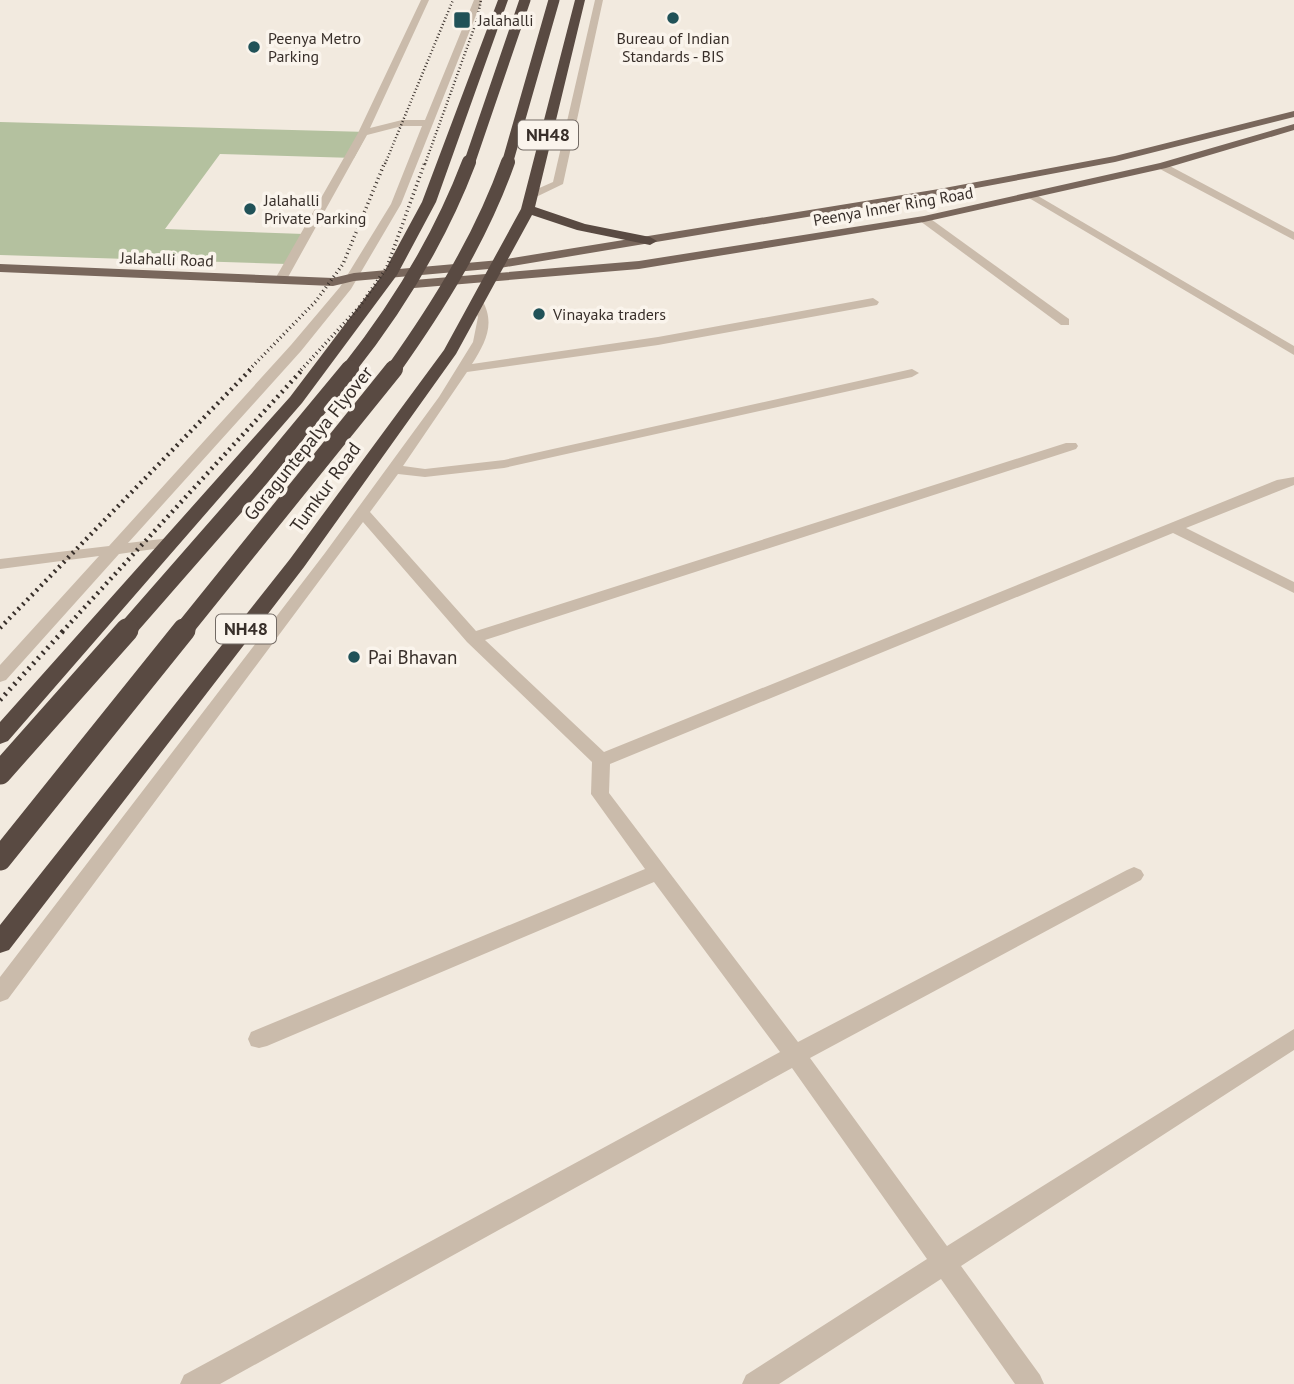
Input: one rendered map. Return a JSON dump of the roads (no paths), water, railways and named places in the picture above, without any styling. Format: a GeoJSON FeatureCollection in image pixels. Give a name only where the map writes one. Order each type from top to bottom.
{"type":"FeatureCollection","features":[{"type":"Feature","properties":{"kind":"highway"},"geometry":{"type":"LineString","coordinates":[[0,736],[296,400],[385,281],[429,202],[503,0]]}},
{"type":"Feature","properties":{"kind":"highway","name":"Goraguntepalya Flyover"},"geometry":{"type":"LineString","coordinates":[[0,773],[200,548],[326,401],[381,327],[437,236],[456,197],[525,0]]}},
{"type":"Feature","properties":{"kind":"highway","name":"Goraguntepalya Flyover"},"geometry":{"type":"LineString","coordinates":[[0,859],[391,373],[431,316],[456,275],[494,199],[511,153],[554,0]]}},
{"type":"Feature","properties":{"kind":"highway","name":"Tumkur Road"},"geometry":{"type":"LineString","coordinates":[[0,943],[297,563],[451,351],[500,264],[530,202],[580,0]]}},
{"type":"Feature","properties":{"kind":"highway"},"geometry":{"type":"LineString","coordinates":[[530,202],[582,227],[650,240]]}},
{"type":"Feature","properties":{"kind":"main road","name":"Peenya Inner Ring Road"},"geometry":{"type":"LineString","coordinates":[[385,281],[650,240],[1115,159],[1294,114]]}},
{"type":"Feature","properties":{"kind":"main road","name":"Peenya Inner Ring Road"},"geometry":{"type":"LineString","coordinates":[[385,281],[491,279],[639,265],[924,219],[1163,166],[1294,127]]}},
{"type":"Feature","properties":{"kind":"main road","name":"Jalahalli Road"},"geometry":{"type":"LineString","coordinates":[[0,268],[333,282]]}},
{"type":"Feature","properties":{"kind":"main road"},"geometry":{"type":"LineString","coordinates":[[333,282],[354,277],[385,281]]}},
{"type":"Feature","properties":{"kind":"main road"},"geometry":{"type":"LineString","coordinates":[[333,282],[345,289],[385,281]]}},
{"type":"Feature","properties":{"kind":"street"},"geometry":{"type":"LineString","coordinates":[[281,279],[363,133],[425,0]]}},
{"type":"Feature","properties":{"kind":"street"},"geometry":{"type":"LineString","coordinates":[[0,676],[296,348],[354,277],[396,204],[478,0]]}},
{"type":"Feature","properties":{"kind":"street"},"geometry":{"type":"LineString","coordinates":[[530,202],[558,184],[599,0]]}},
{"type":"Feature","properties":{"kind":"street"},"geometry":{"type":"LineString","coordinates":[[363,133],[402,123],[429,123]]}},
{"type":"Feature","properties":{"kind":"street"},"geometry":{"type":"LineString","coordinates":[[1163,166],[1294,237]]}},
{"type":"Feature","properties":{"kind":"street"},"geometry":{"type":"LineString","coordinates":[[1033,196],[1294,351]]}},
{"type":"Feature","properties":{"kind":"street"},"geometry":{"type":"LineString","coordinates":[[924,219],[1065,322]]}},
{"type":"Feature","properties":{"kind":"street"},"geometry":{"type":"LineString","coordinates":[[463,369],[658,341],[873,302]]}},
{"type":"Feature","properties":{"kind":"street"},"geometry":{"type":"LineString","coordinates":[[0,993],[362,512],[463,369],[483,330],[484,317],[478,303]]}},
{"type":"Feature","properties":{"kind":"street"},"geometry":{"type":"LineString","coordinates":[[393,469],[425,473],[504,464],[912,373]]}},
{"type":"Feature","properties":{"kind":"street"},"geometry":{"type":"LineString","coordinates":[[473,638],[1071,446]]}},
{"type":"Feature","properties":{"kind":"street"},"geometry":{"type":"LineString","coordinates":[[601,760],[1282,483],[1294,481]]}},
{"type":"Feature","properties":{"kind":"street"},"geometry":{"type":"LineString","coordinates":[[362,512],[473,638],[601,760],[600,794],[946,1262],[1031,1384]]}},
{"type":"Feature","properties":{"kind":"street"},"geometry":{"type":"LineString","coordinates":[[1173,527],[1294,588]]}},
{"type":"Feature","properties":{"kind":"street"},"geometry":{"type":"LineString","coordinates":[[0,564],[170,543]]}},
{"type":"Feature","properties":{"kind":"street"},"geometry":{"type":"LineString","coordinates":[[259,1039],[658,872]]}},
{"type":"Feature","properties":{"kind":"street"},"geometry":{"type":"LineString","coordinates":[[193,1384],[794,1055],[1134,875]]}},
{"type":"Feature","properties":{"kind":"street"},"geometry":{"type":"LineString","coordinates":[[755,1384],[1294,1038]]}},
{"type":"Feature","properties":{"kind":"railway"},"geometry":{"type":"LineString","coordinates":[[385,164],[453,0]]}},
{"type":"Feature","properties":{"kind":"railway"},"geometry":{"type":"LineString","coordinates":[[425,164],[477,20],[481,0]]}},
{"type":"Feature","properties":{"kind":"railway"},"geometry":{"type":"LineString","coordinates":[[249,370],[316,301],[343,264],[385,162]]}},
{"type":"Feature","properties":{"kind":"railway"},"geometry":{"type":"LineString","coordinates":[[301,370],[360,306],[387,267],[425,162]]}},
{"type":"Feature","properties":{"kind":"railway"},"geometry":{"type":"LineString","coordinates":[[0,628],[251,369]]}},
{"type":"Feature","properties":{"kind":"railway"},"geometry":{"type":"LineString","coordinates":[[62,632],[303,369]]}},
{"type":"Feature","properties":{"kind":"railway"},"geometry":{"type":"LineString","coordinates":[[0,700],[64,630]]}},
{"type":"Feature","properties":{"kind":"place","name":"Bureau of Indian Standards - BIS"},"geometry":{"type":"Point","coordinates":[673,18]}},
{"type":"Feature","properties":{"kind":"place","name":"Jalahalli"},"geometry":{"type":"Point","coordinates":[462,20]}},
{"type":"Feature","properties":{"kind":"place","name":"Peenya Metro Parking"},"geometry":{"type":"Point","coordinates":[254,47]}},
{"type":"Feature","properties":{"kind":"place","name":"Jalahalli Private Parking"},"geometry":{"type":"Point","coordinates":[250,209]}},
{"type":"Feature","properties":{"kind":"place","name":"Vinayaka traders"},"geometry":{"type":"Point","coordinates":[539,314]}},
{"type":"Feature","properties":{"kind":"place","name":"Pai Bhavan"},"geometry":{"type":"Point","coordinates":[354,657]}}]}
